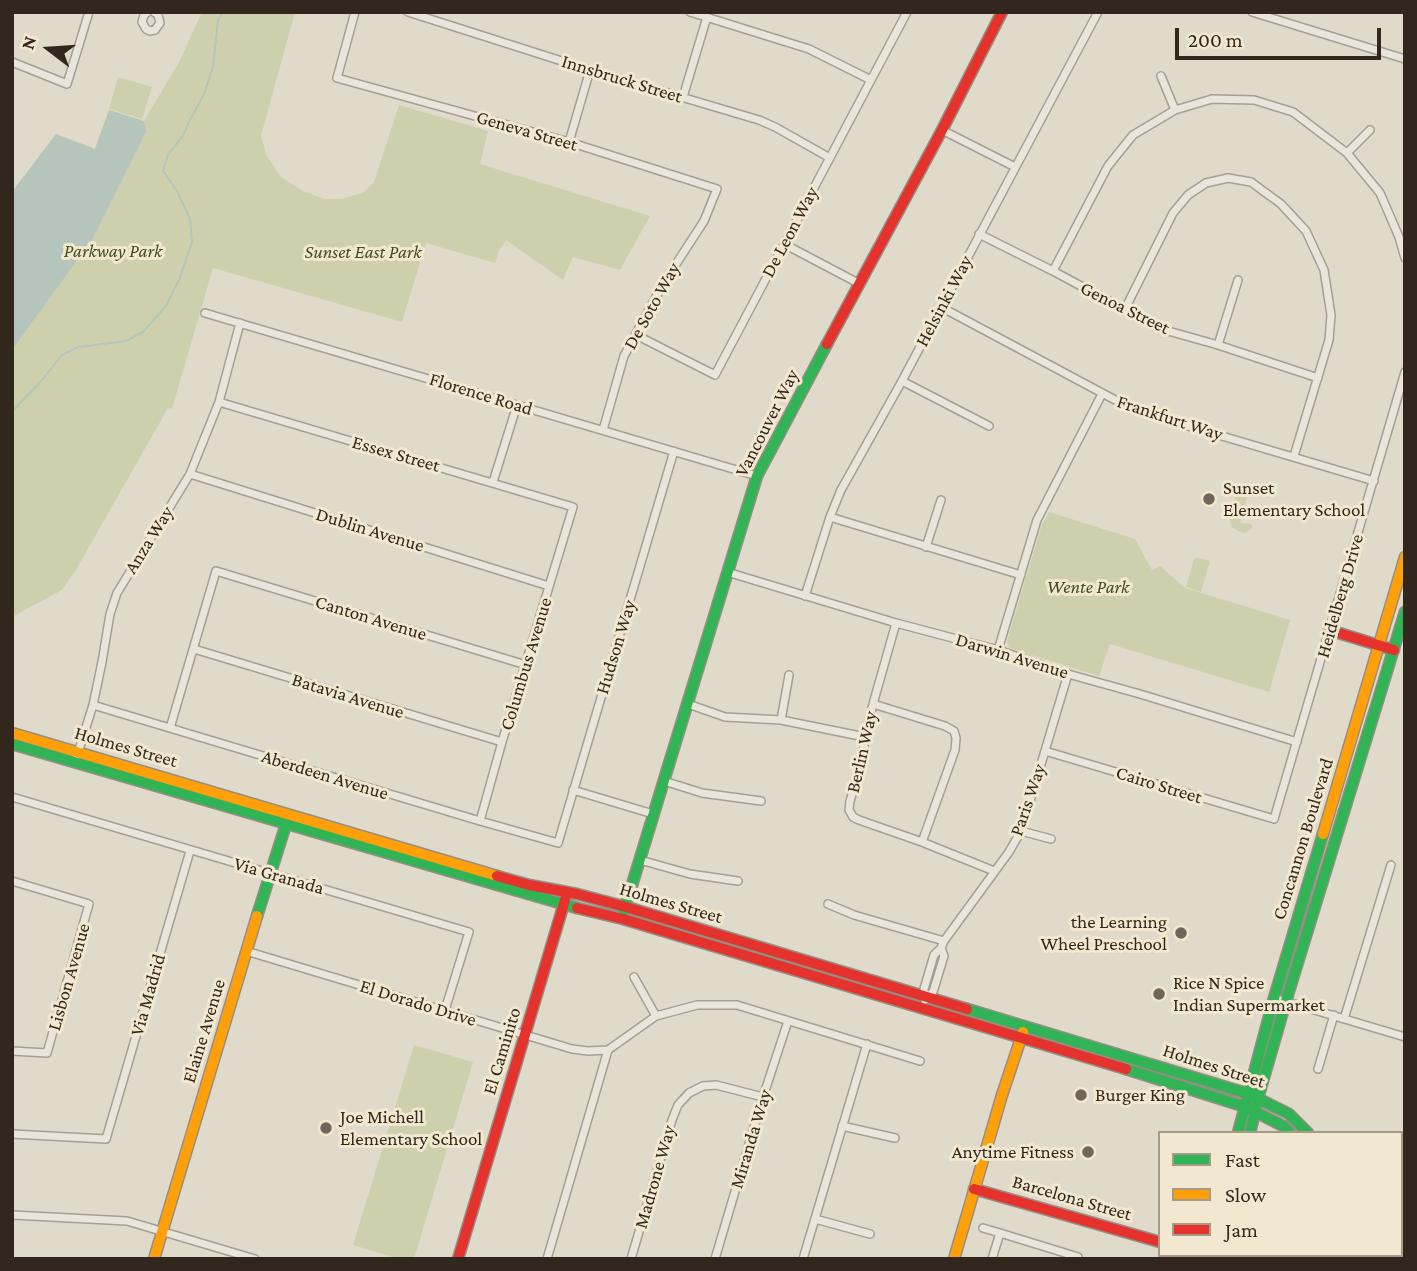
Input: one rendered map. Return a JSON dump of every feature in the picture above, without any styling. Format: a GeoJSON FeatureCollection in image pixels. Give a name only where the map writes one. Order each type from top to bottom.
{"type":"FeatureCollection","features":[{"type":"Feature","properties":{"kind":"main road","name":"Vancouver Way"},"geometry":{"type":"LineString","coordinates":[[623,919],[757,476],[1002,12]]}},
{"type":"Feature","properties":{"kind":"main road","name":"Concannon Boulevard"},"geometry":{"type":"LineString","coordinates":[[1250,1131],[1253,1096],[1273,998],[1405,557]]}},
{"type":"Feature","properties":{"kind":"main road","name":"Concannon Boulevard"},"geometry":{"type":"LineString","coordinates":[[1253,1096],[1286,1002],[1405,612]]}},
{"type":"Feature","properties":{"kind":"main road"},"geometry":{"type":"LineString","coordinates":[[1329,630],[1394,650]]}},
{"type":"Feature","properties":{"kind":"main road","name":"Holmes Street"},"geometry":{"type":"LineString","coordinates":[[12,733],[529,885],[626,907],[924,1003],[1021,1038],[1251,1109],[1288,1131]]}},
{"type":"Feature","properties":{"kind":"main road","name":"Holmes Street"},"geometry":{"type":"LineString","coordinates":[[12,744],[564,904],[924,1003],[1024,1026],[1253,1096],[1289,1114],[1306,1131]]}},
{"type":"Feature","properties":{"kind":"main road","name":"Elaine Avenue"},"geometry":{"type":"LineString","coordinates":[[154,1259],[289,814]]}},
{"type":"Feature","properties":{"kind":"main road","name":"El Caminito"},"geometry":{"type":"LineString","coordinates":[[457,1259],[566,893]]}},
{"type":"Feature","properties":{"kind":"main road"},"geometry":{"type":"LineString","coordinates":[[954,1259],[1024,1026]]}},
{"type":"Feature","properties":{"kind":"main road","name":"Concannon Boulevard"},"geometry":{"type":"LineString","coordinates":[[1239,1131],[1251,1109]]}},
{"type":"Feature","properties":{"kind":"main road","name":"Barcelona Street"},"geometry":{"type":"LineString","coordinates":[[974,1189],[1158,1241]]}},
{"type":"Feature","properties":{"kind":"street"},"geometry":{"type":"LineString","coordinates":[[12,62],[67,84],[89,12]]}},
{"type":"Feature","properties":{"kind":"street"},"geometry":{"type":"LineString","coordinates":[[148,12],[142,22],[150,31],[160,23],[158,13]]}},
{"type":"Feature","properties":{"kind":"street","name":"Geneva Street"},"geometry":{"type":"LineString","coordinates":[[355,12],[337,78],[569,142],[717,189]]}},
{"type":"Feature","properties":{"kind":"street","name":"Innsbruck Street"},"geometry":{"type":"LineString","coordinates":[[408,12],[759,120],[830,158]]}},
{"type":"Feature","properties":{"kind":"street"},"geometry":{"type":"LineString","coordinates":[[690,12],[809,49],[872,80]]}},
{"type":"Feature","properties":{"kind":"street","name":"De Leon Way"},"geometry":{"type":"LineString","coordinates":[[636,335],[715,375],[907,12]]}},
{"type":"Feature","properties":{"kind":"street","name":"Helsinki Way"},"geometry":{"type":"LineString","coordinates":[[805,596],[841,490],[902,381],[1098,12]]}},
{"type":"Feature","properties":{"kind":"street"},"geometry":{"type":"LineString","coordinates":[[1252,12],[1405,59]]}},
{"type":"Feature","properties":{"kind":"street"},"geometry":{"type":"LineString","coordinates":[[1278,21],[1281,12]]}},
{"type":"Feature","properties":{"kind":"street"},"geometry":{"type":"LineString","coordinates":[[684,97],[708,18]]}},
{"type":"Feature","properties":{"kind":"street"},"geometry":{"type":"LineString","coordinates":[[569,142],[590,70]]}},
{"type":"Feature","properties":{"kind":"street"},"geometry":{"type":"LineString","coordinates":[[1161,76],[1175,110]]}},
{"type":"Feature","properties":{"kind":"street"},"geometry":{"type":"LineString","coordinates":[[1053,271],[1108,166],[1133,135],[1175,110],[1212,99],[1254,100],[1293,112],[1347,153],[1380,193],[1402,236],[1405,258]]}},
{"type":"Feature","properties":{"kind":"street"},"geometry":{"type":"LineString","coordinates":[[942,130],[1015,167]]}},
{"type":"Feature","properties":{"kind":"street"},"geometry":{"type":"LineString","coordinates":[[1347,153],[1370,130]]}},
{"type":"Feature","properties":{"kind":"street"},"geometry":{"type":"LineString","coordinates":[[1124,311],[1173,213],[1188,195],[1206,183],[1228,178],[1251,182],[1281,204],[1306,231],[1324,270],[1331,315],[1329,340],[1294,456]]}},
{"type":"Feature","properties":{"kind":"street","name":"De Soto Way"},"geometry":{"type":"LineString","coordinates":[[603,430],[624,356],[663,284],[704,221],[717,189]]}},
{"type":"Feature","properties":{"kind":"street","name":"Genoa Street"},"geometry":{"type":"LineString","coordinates":[[979,234],[1161,329],[1318,378]]}},
{"type":"Feature","properties":{"kind":"street"},"geometry":{"type":"LineString","coordinates":[[784,244],[860,284]]}},
{"type":"Feature","properties":{"kind":"street"},"geometry":{"type":"LineString","coordinates":[[1218,345],[1238,280]]}},
{"type":"Feature","properties":{"kind":"street","name":"Frankfurt Way"},"geometry":{"type":"LineString","coordinates":[[941,307],[1134,410],[1374,481]]}},
{"type":"Feature","properties":{"kind":"street","name":"Florence Road"},"geometry":{"type":"LineString","coordinates":[[205,313],[757,476]]}},
{"type":"Feature","properties":{"kind":"street","name":"Anza Way"},"geometry":{"type":"LineString","coordinates":[[75,763],[93,705],[110,614],[117,593],[190,474],[219,402],[240,323]]}},
{"type":"Feature","properties":{"kind":"street","name":"Heidelberg Drive"},"geometry":{"type":"LineString","coordinates":[[1274,819],[1405,372]]}},
{"type":"Feature","properties":{"kind":"street"},"geometry":{"type":"LineString","coordinates":[[902,381],[989,426]]}},
{"type":"Feature","properties":{"kind":"street"},"geometry":{"type":"LineString","coordinates":[[998,650],[1037,520],[1102,394]]}},
{"type":"Feature","properties":{"kind":"street","name":"Essex Street"},"geometry":{"type":"LineString","coordinates":[[219,402],[573,507]]}},
{"type":"Feature","properties":{"kind":"street"},"geometry":{"type":"LineString","coordinates":[[494,482],[517,405]]}},
{"type":"Feature","properties":{"kind":"street","name":"Hudson Way"},"geometry":{"type":"LineString","coordinates":[[558,843],[674,452]]}},
{"type":"Feature","properties":{"kind":"street","name":"Dublin Avenue"},"geometry":{"type":"LineString","coordinates":[[190,474],[549,586]]}},
{"type":"Feature","properties":{"kind":"street"},"geometry":{"type":"LineString","coordinates":[[926,547],[941,500]]}},
{"type":"Feature","properties":{"kind":"street","name":"Columbus Avenue"},"geometry":{"type":"LineString","coordinates":[[480,821],[573,507]]}},
{"type":"Feature","properties":{"kind":"street"},"geometry":{"type":"LineString","coordinates":[[830,517],[1021,575]]}},
{"type":"Feature","properties":{"kind":"street","name":"Canton Avenue"},"geometry":{"type":"LineString","coordinates":[[194,649],[216,571],[526,665]]}},
{"type":"Feature","properties":{"kind":"street","name":"Darwin Avenue"},"geometry":{"type":"LineString","coordinates":[[727,572],[998,650],[1068,674],[1297,742]]}},
{"type":"Feature","properties":{"kind":"street","name":"Berlin Way"},"geometry":{"type":"LineString","coordinates":[[897,623],[873,704],[862,763],[849,810],[853,817],[859,820],[994,871]]}},
{"type":"Feature","properties":{"kind":"street"},"geometry":{"type":"LineString","coordinates":[[170,728],[194,649]]}},
{"type":"Feature","properties":{"kind":"street","name":"Batavia Avenue"},"geometry":{"type":"LineString","coordinates":[[194,649],[502,742]]}},
{"type":"Feature","properties":{"kind":"street","name":"Paris Way"},"geometry":{"type":"LineString","coordinates":[[924,1003],[924,989],[934,955],[1009,852],[1021,831],[1068,674]]}},
{"type":"Feature","properties":{"kind":"street"},"geometry":{"type":"LineString","coordinates":[[781,720],[789,675]]}},
{"type":"Feature","properties":{"kind":"street"},"geometry":{"type":"LineString","coordinates":[[688,704],[725,717],[781,720],[865,737]]}},
{"type":"Feature","properties":{"kind":"street"},"geometry":{"type":"LineString","coordinates":[[873,704],[954,731],[955,750],[922,842]]}},
{"type":"Feature","properties":{"kind":"street","name":"Aberdeen Avenue"},"geometry":{"type":"LineString","coordinates":[[93,705],[558,843]]}},
{"type":"Feature","properties":{"kind":"street","name":"Cairo Street"},"geometry":{"type":"LineString","coordinates":[[1045,751],[1274,819]]}},
{"type":"Feature","properties":{"kind":"street"},"geometry":{"type":"LineString","coordinates":[[664,781],[702,793],[761,801]]}},
{"type":"Feature","properties":{"kind":"street"},"geometry":{"type":"LineString","coordinates":[[573,790],[653,814]]}},
{"type":"Feature","properties":{"kind":"street","name":"Via Granada"},"geometry":{"type":"LineString","coordinates":[[12,797],[469,932],[445,1010]]}},
{"type":"Feature","properties":{"kind":"street"},"geometry":{"type":"LineString","coordinates":[[1021,831],[1051,839]]}},
{"type":"Feature","properties":{"kind":"street","name":"Via Madrid"},"geometry":{"type":"LineString","coordinates":[[12,1134],[106,1139],[190,850]]}},
{"type":"Feature","properties":{"kind":"street"},"geometry":{"type":"LineString","coordinates":[[640,860],[690,874],[738,881]]}},
{"type":"Feature","properties":{"kind":"street"},"geometry":{"type":"LineString","coordinates":[[1344,1019],[1391,865]]}},
{"type":"Feature","properties":{"kind":"street","name":"Lisbon Avenue"},"geometry":{"type":"LineString","coordinates":[[12,881],[89,904],[47,1053],[12,1051]]}},
{"type":"Feature","properties":{"kind":"street"},"geometry":{"type":"LineString","coordinates":[[828,904],[942,945]]}},
{"type":"Feature","properties":{"kind":"street","name":"El Dorado Drive"},"geometry":{"type":"LineString","coordinates":[[246,951],[572,1049],[608,1050]]}},
{"type":"Feature","properties":{"kind":"street"},"geometry":{"type":"LineString","coordinates":[[634,977],[656,1016]]}},
{"type":"Feature","properties":{"kind":"street"},"geometry":{"type":"LineString","coordinates":[[1273,998],[1405,1037]]}},
{"type":"Feature","properties":{"kind":"street"},"geometry":{"type":"LineString","coordinates":[[547,1259],[608,1050],[656,1016],[697,1005],[737,1005],[920,1060]]}},
{"type":"Feature","properties":{"kind":"street"},"geometry":{"type":"LineString","coordinates":[[1318,1069],[1334,1015]]}},
{"type":"Feature","properties":{"kind":"street","name":"Miranda Way"},"geometry":{"type":"LineString","coordinates":[[715,1259],[788,1020]]}},
{"type":"Feature","properties":{"kind":"street"},"geometry":{"type":"LineString","coordinates":[[803,1259],[867,1044]]}},
{"type":"Feature","properties":{"kind":"street","name":"Madrone Way"},"geometry":{"type":"LineString","coordinates":[[631,1259],[678,1105],[689,1093],[703,1086],[716,1085],[763,1097]]}},
{"type":"Feature","properties":{"kind":"street"},"geometry":{"type":"LineString","coordinates":[[842,1126],[895,1138]]}},
{"type":"Feature","properties":{"kind":"street"},"geometry":{"type":"LineString","coordinates":[[12,1215],[127,1221],[255,1259]]}},
{"type":"Feature","properties":{"kind":"street"},"geometry":{"type":"LineString","coordinates":[[815,1219],[870,1234]]}},
{"type":"Feature","properties":{"kind":"street"},"geometry":{"type":"LineString","coordinates":[[983,1228],[1078,1259]]}},
{"type":"Feature","properties":{"kind":"street"},"geometry":{"type":"LineString","coordinates":[[992,1259],[1000,1233]]}},
{"type":"Feature","properties":{"kind":"green space","name":"Parkway Park"},"geometry":{"type":"Polygon","coordinates":[[[202,12],[295,12],[261,136],[267,156],[281,177],[303,191],[324,199],[342,199],[364,192],[374,182],[399,105],[488,131],[480,164],[650,216],[620,270],[573,257],[563,280],[506,240],[495,263],[426,243],[402,322],[213,268],[172,409],[168,408],[62,590],[12,617],[12,192],[56,134],[95,149],[109,110],[144,121],[179,62],[202,12]]]}},
{"type":"Feature","properties":{"kind":"green space"},"geometry":{"type":"Polygon","coordinates":[[[118,77],[152,87],[142,119],[109,109],[118,77]]]}},
{"type":"Feature","properties":{"kind":"green space"},"geometry":{"type":"Polygon","coordinates":[[[1236,493],[1248,494],[1240,523],[1251,524],[1253,528],[1245,533],[1232,527],[1229,518],[1236,493]]]}},
{"type":"Feature","properties":{"kind":"green space","name":"Wente Park"},"geometry":{"type":"Polygon","coordinates":[[[1049,512],[1135,539],[1152,570],[1160,566],[1185,588],[1290,620],[1269,692],[1110,644],[1099,676],[1009,648],[1007,641],[1042,524],[1049,512]]]}},
{"type":"Feature","properties":{"kind":"green space"},"geometry":{"type":"Polygon","coordinates":[[[1197,557],[1210,561],[1201,592],[1186,587],[1194,559],[1197,557]]]}},
{"type":"Feature","properties":{"kind":"green space"},"geometry":{"type":"Polygon","coordinates":[[[414,1045],[473,1062],[414,1259],[399,1259],[353,1245],[414,1045]]]}},
{"type":"Feature","properties":{"kind":"shaded area"},"geometry":{"type":"Polygon","coordinates":[[[109,110],[144,121],[146,132],[93,238],[12,350],[12,192],[56,134],[95,149],[109,110]]]}},
{"type":"Feature","properties":{"kind":"waterway"},"geometry":{"type":"LineString","coordinates":[[12,412],[62,355],[78,347],[126,341],[143,332],[166,306],[179,280],[192,242],[190,219],[177,191],[163,171],[168,155],[182,137],[204,94],[213,67],[218,20],[223,12]]}},
{"type":"Feature","properties":{"kind":"traffic: fast"},"geometry":{"type":"LineString","coordinates":[[624,911],[757,476],[827,344]]}},
{"type":"Feature","properties":{"kind":"traffic: fast"},"geometry":{"type":"LineString","coordinates":[[1250,1131],[1286,1001],[1405,612]]}},
{"type":"Feature","properties":{"kind":"traffic: fast"},"geometry":{"type":"LineString","coordinates":[[12,744],[577,908]]}},
{"type":"Feature","properties":{"kind":"traffic: fast"},"geometry":{"type":"LineString","coordinates":[[257,916],[287,821]]}},
{"type":"Feature","properties":{"kind":"traffic: fast"},"geometry":{"type":"LineString","coordinates":[[1239,1131],[1274,998],[1323,834]]}},
{"type":"Feature","properties":{"kind":"traffic: fast"},"geometry":{"type":"LineString","coordinates":[[967,1009],[1249,1094],[1289,1114],[1306,1131]]}},
{"type":"Feature","properties":{"kind":"traffic: fast"},"geometry":{"type":"LineString","coordinates":[[1126,1069],[1246,1107],[1288,1131]]}},
{"type":"Feature","properties":{"kind":"traffic: slow"},"geometry":{"type":"LineString","coordinates":[[1323,834],[1405,557]]}},
{"type":"Feature","properties":{"kind":"traffic: slow"},"geometry":{"type":"LineString","coordinates":[[12,733],[497,876]]}},
{"type":"Feature","properties":{"kind":"traffic: slow"},"geometry":{"type":"LineString","coordinates":[[154,1259],[257,916]]}},
{"type":"Feature","properties":{"kind":"traffic: slow"},"geometry":{"type":"LineString","coordinates":[[954,1259],[1023,1032]]}},
{"type":"Feature","properties":{"kind":"traffic: jam"},"geometry":{"type":"LineString","coordinates":[[827,344],[1002,12]]}},
{"type":"Feature","properties":{"kind":"traffic: jam"},"geometry":{"type":"LineString","coordinates":[[1329,630],[1394,650]]}},
{"type":"Feature","properties":{"kind":"traffic: jam"},"geometry":{"type":"LineString","coordinates":[[497,876],[626,907],[967,1009]]}},
{"type":"Feature","properties":{"kind":"traffic: jam"},"geometry":{"type":"LineString","coordinates":[[458,1259],[565,900]]}},
{"type":"Feature","properties":{"kind":"traffic: jam"},"geometry":{"type":"LineString","coordinates":[[577,908],[623,919],[1126,1069]]}},
{"type":"Feature","properties":{"kind":"traffic: jam"},"geometry":{"type":"LineString","coordinates":[[974,1189],[1158,1241]]}},
{"type":"Feature","properties":{"kind":"place","name":"Sunset Elementary School"},"geometry":{"type":"Point","coordinates":[1209,499]}},
{"type":"Feature","properties":{"kind":"place","name":"the Learning Wheel Preschool"},"geometry":{"type":"Point","coordinates":[1181,933]}},
{"type":"Feature","properties":{"kind":"place","name":"Rice N Spice Indian Supermarket"},"geometry":{"type":"Point","coordinates":[1159,994]}},
{"type":"Feature","properties":{"kind":"place","name":"Burger King"},"geometry":{"type":"Point","coordinates":[1081,1095]}},
{"type":"Feature","properties":{"kind":"place","name":"Joe Michell Elementary School"},"geometry":{"type":"Point","coordinates":[326,1128]}},
{"type":"Feature","properties":{"kind":"place","name":"Anytime Fitness"},"geometry":{"type":"Point","coordinates":[1088,1152]}},
{"type":"Feature","properties":{"kind":"park label","name":"Sunset East Park"},"geometry":{"type":"Point","coordinates":[363,252]}}]}
